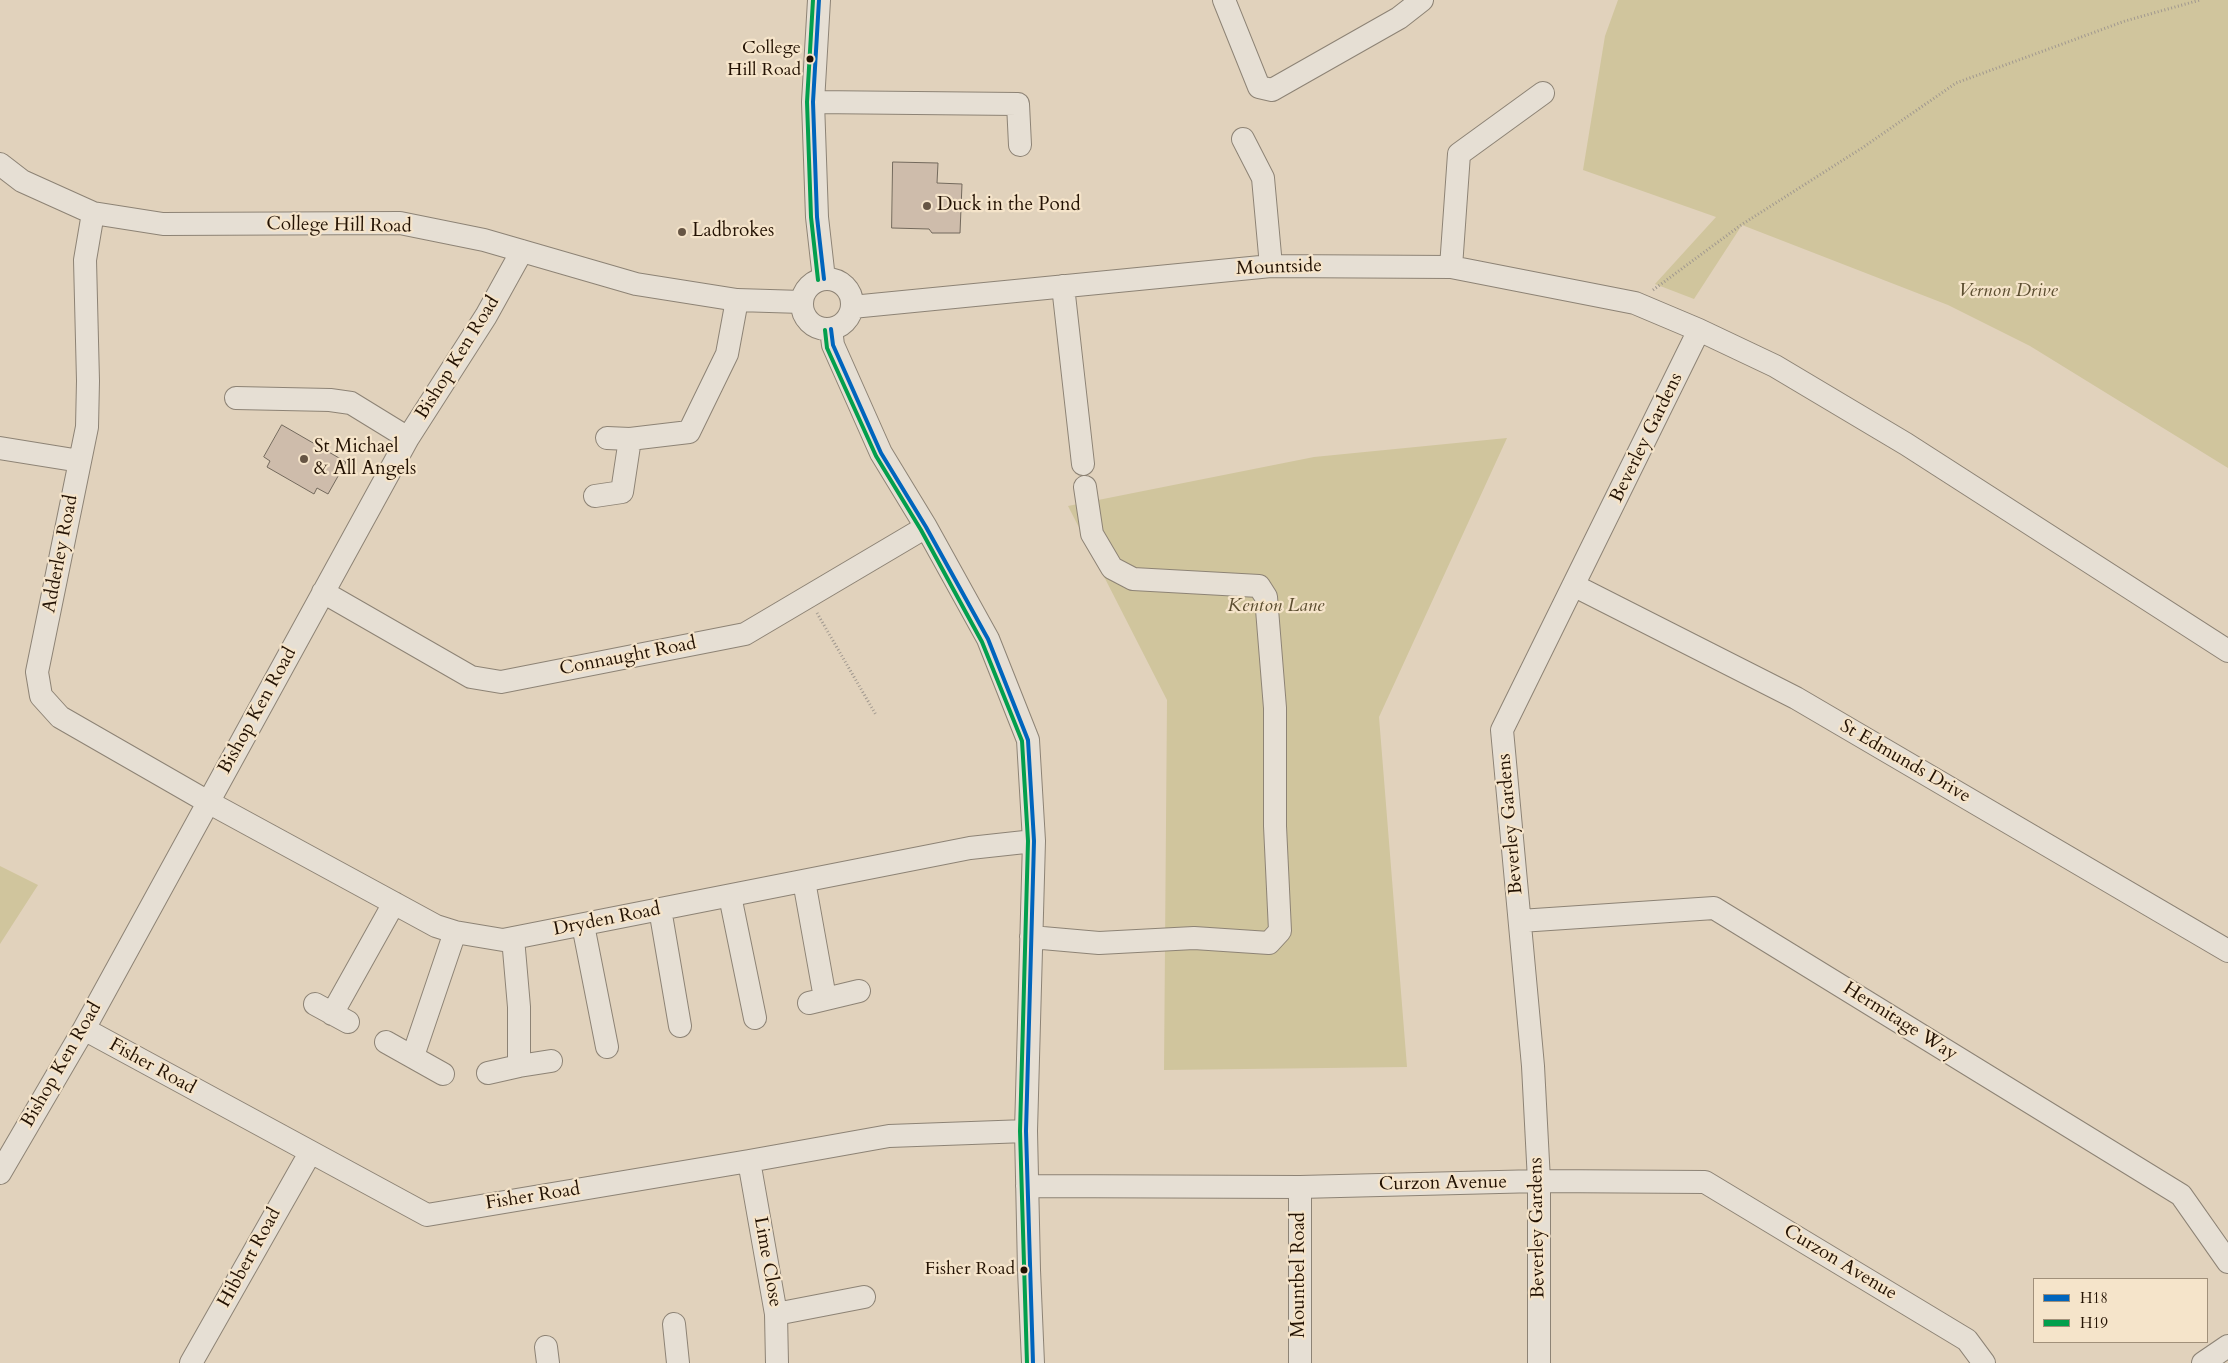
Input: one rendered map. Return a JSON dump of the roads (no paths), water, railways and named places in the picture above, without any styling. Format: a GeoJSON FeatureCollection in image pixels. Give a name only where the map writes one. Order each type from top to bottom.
{"type":"FeatureCollection","features":[{"type":"Feature","properties":{"kind":"street"},"geometry":{"type":"LineString","coordinates":[[819,0],[813,102],[816,217],[824,279]]}},
{"type":"Feature","properties":{"kind":"street"},"geometry":{"type":"LineString","coordinates":[[1224,0],[1259,87],[1272,90],[1399,18],[1422,0]]}},
{"type":"Feature","properties":{"kind":"street"},"geometry":{"type":"LineString","coordinates":[[1451,266],[1459,154],[1543,93]]}},
{"type":"Feature","properties":{"kind":"street"},"geometry":{"type":"LineString","coordinates":[[813,102],[1018,104],[1020,145]]}},
{"type":"Feature","properties":{"kind":"street"},"geometry":{"type":"LineString","coordinates":[[1243,139],[1264,178],[1271,266]]}},
{"type":"Feature","properties":{"kind":"street","name":"College Hill Road"},"geometry":{"type":"LineString","coordinates":[[0,164],[22,181],[93,214],[163,224],[400,223],[484,240],[636,284],[737,300],[802,302]]}},
{"type":"Feature","properties":{"kind":"street","name":"Adderley Road"},"geometry":{"type":"LineString","coordinates":[[93,214],[85,260],[88,381],[87,427],[37,672],[41,696],[60,717],[208,802]]}},
{"type":"Feature","properties":{"kind":"street","name":"Bishop Ken Road"},"geometry":{"type":"LineString","coordinates":[[0,1173],[84,1029],[408,438],[486,316],[522,251]]}},
{"type":"Feature","properties":{"kind":"street","name":"Mountside"},"geometry":{"type":"LineString","coordinates":[[852,307],[1271,266],[1451,266],[1635,303],[1699,330]]}},
{"type":"Feature","properties":{"kind":"street"},"geometry":{"type":"LineString","coordinates":[[824,279],[832,279],[845,286],[850,292],[852,307],[845,321],[831,329],[823,329],[810,322],[802,302],[807,289],[812,284],[824,279]]}},
{"type":"Feature","properties":{"kind":"street"},"geometry":{"type":"LineString","coordinates":[[1063,286],[1083,464]]}},
{"type":"Feature","properties":{"kind":"street"},"geometry":{"type":"LineString","coordinates":[[607,438],[630,439],[689,432],[727,354],[737,300]]}},
{"type":"Feature","properties":{"kind":"street"},"geometry":{"type":"LineString","coordinates":[[831,329],[833,345],[881,453],[926,527],[988,639],[1028,740],[1034,841],[1026,1132],[1033,1363]]}},
{"type":"Feature","properties":{"kind":"street"},"geometry":{"type":"LineString","coordinates":[[1699,330],[1775,366],[1906,444],[2228,650]]}},
{"type":"Feature","properties":{"kind":"street","name":"Beverley Gardens"},"geometry":{"type":"LineString","coordinates":[[1539,1363],[1539,1181],[1534,1066],[1502,730],[1575,586],[1699,330]]}},
{"type":"Feature","properties":{"kind":"street"},"geometry":{"type":"LineString","coordinates":[[236,398],[330,400],[352,403],[408,438]]}},
{"type":"Feature","properties":{"kind":"street"},"geometry":{"type":"LineString","coordinates":[[595,496],[622,492],[630,439]]}},
{"type":"Feature","properties":{"kind":"street"},"geometry":{"type":"LineString","coordinates":[[0,448],[80,461]]}},
{"type":"Feature","properties":{"kind":"street"},"geometry":{"type":"LineString","coordinates":[[1031,937],[1099,943],[1194,938],[1269,943],[1280,931],[1275,826],[1275,708],[1266,597],[1259,586],[1133,579],[1112,568],[1092,534],[1085,487]]}},
{"type":"Feature","properties":{"kind":"street","name":"Connaught Road"},"geometry":{"type":"LineString","coordinates":[[323,592],[471,677],[501,682],[745,634],[926,527]]}},
{"type":"Feature","properties":{"kind":"street","name":"St Edmunds Drive"},"geometry":{"type":"LineString","coordinates":[[1575,586],[1796,698],[2228,951]]}},
{"type":"Feature","properties":{"kind":"street","name":"Dryden Road"},"geometry":{"type":"LineString","coordinates":[[208,802],[436,926],[455,932],[503,940],[970,848],[1034,841]]}},
{"type":"Feature","properties":{"kind":"street"},"geometry":{"type":"LineString","coordinates":[[804,881],[817,1000],[859,991]]}},
{"type":"Feature","properties":{"kind":"street"},"geometry":{"type":"LineString","coordinates":[[730,896],[754,1017]]}},
{"type":"Feature","properties":{"kind":"street"},"geometry":{"type":"LineString","coordinates":[[332,1014],[394,902]]}},
{"type":"Feature","properties":{"kind":"street","name":"Hermitage Way"},"geometry":{"type":"LineString","coordinates":[[1520,921],[1714,908],[2181,1195],[2228,1262]]}},
{"type":"Feature","properties":{"kind":"street"},"geometry":{"type":"LineString","coordinates":[[660,909],[680,1027]]}},
{"type":"Feature","properties":{"kind":"street"},"geometry":{"type":"LineString","coordinates":[[583,925],[608,1047]]}},
{"type":"Feature","properties":{"kind":"street"},"geometry":{"type":"LineString","coordinates":[[413,1056],[455,932]]}},
{"type":"Feature","properties":{"kind":"street"},"geometry":{"type":"LineString","coordinates":[[513,938],[519,1007],[519,1066]]}},
{"type":"Feature","properties":{"kind":"street","name":"Fisher Road"},"geometry":{"type":"LineString","coordinates":[[84,1029],[427,1215],[749,1162],[889,1136],[1026,1132]]}},
{"type":"Feature","properties":{"kind":"street"},"geometry":{"type":"LineString","coordinates":[[386,1042],[442,1074]]}},
{"type":"Feature","properties":{"kind":"street"},"geometry":{"type":"LineString","coordinates":[[488,1073],[551,1060]]}},
{"type":"Feature","properties":{"kind":"street","name":"Hibbert Road"},"geometry":{"type":"LineString","coordinates":[[191,1363],[310,1153]]}},
{"type":"Feature","properties":{"kind":"street","name":"Lime Close"},"geometry":{"type":"LineString","coordinates":[[749,1162],[776,1314],[777,1363]]}},
{"type":"Feature","properties":{"kind":"street","name":"Curzon Avenue"},"geometry":{"type":"LineString","coordinates":[[1027,1186],[1300,1187],[1539,1181],[1706,1182],[1968,1340],[1984,1363]]}},
{"type":"Feature","properties":{"kind":"street","name":"Mountbel Road"},"geometry":{"type":"LineString","coordinates":[[1300,1187],[1300,1363]]}},
{"type":"Feature","properties":{"kind":"street"},"geometry":{"type":"LineString","coordinates":[[776,1314],[864,1297]]}},
{"type":"Feature","properties":{"kind":"street"},"geometry":{"type":"LineString","coordinates":[[674,1324],[678,1363]]}},
{"type":"Feature","properties":{"kind":"street"},"geometry":{"type":"LineString","coordinates":[[2203,1363],[2228,1346]]}},
{"type":"Feature","properties":{"kind":"place","name":"College Hill Road"},"geometry":{"type":"Point","coordinates":[810,59]}},
{"type":"Feature","properties":{"kind":"place","name":"Duck in the Pond"},"geometry":{"type":"Point","coordinates":[927,206]}},
{"type":"Feature","properties":{"kind":"place","name":"Ladbrokes"},"geometry":{"type":"Point","coordinates":[682,232]}},
{"type":"Feature","properties":{"kind":"place","name":"St Michael & All Angels"},"geometry":{"type":"Point","coordinates":[304,459]}},
{"type":"Feature","properties":{"kind":"place","name":"Fisher Road"},"geometry":{"type":"Point","coordinates":[1024,1270]}},
{"type":"Feature","properties":{"kind":"park label","name":"Vernon Drive"},"geometry":{"type":"Point","coordinates":[2008,292]}},
{"type":"Feature","properties":{"kind":"park label","name":"Kenton Lane"},"geometry":{"type":"Point","coordinates":[1276,607]}}]}
